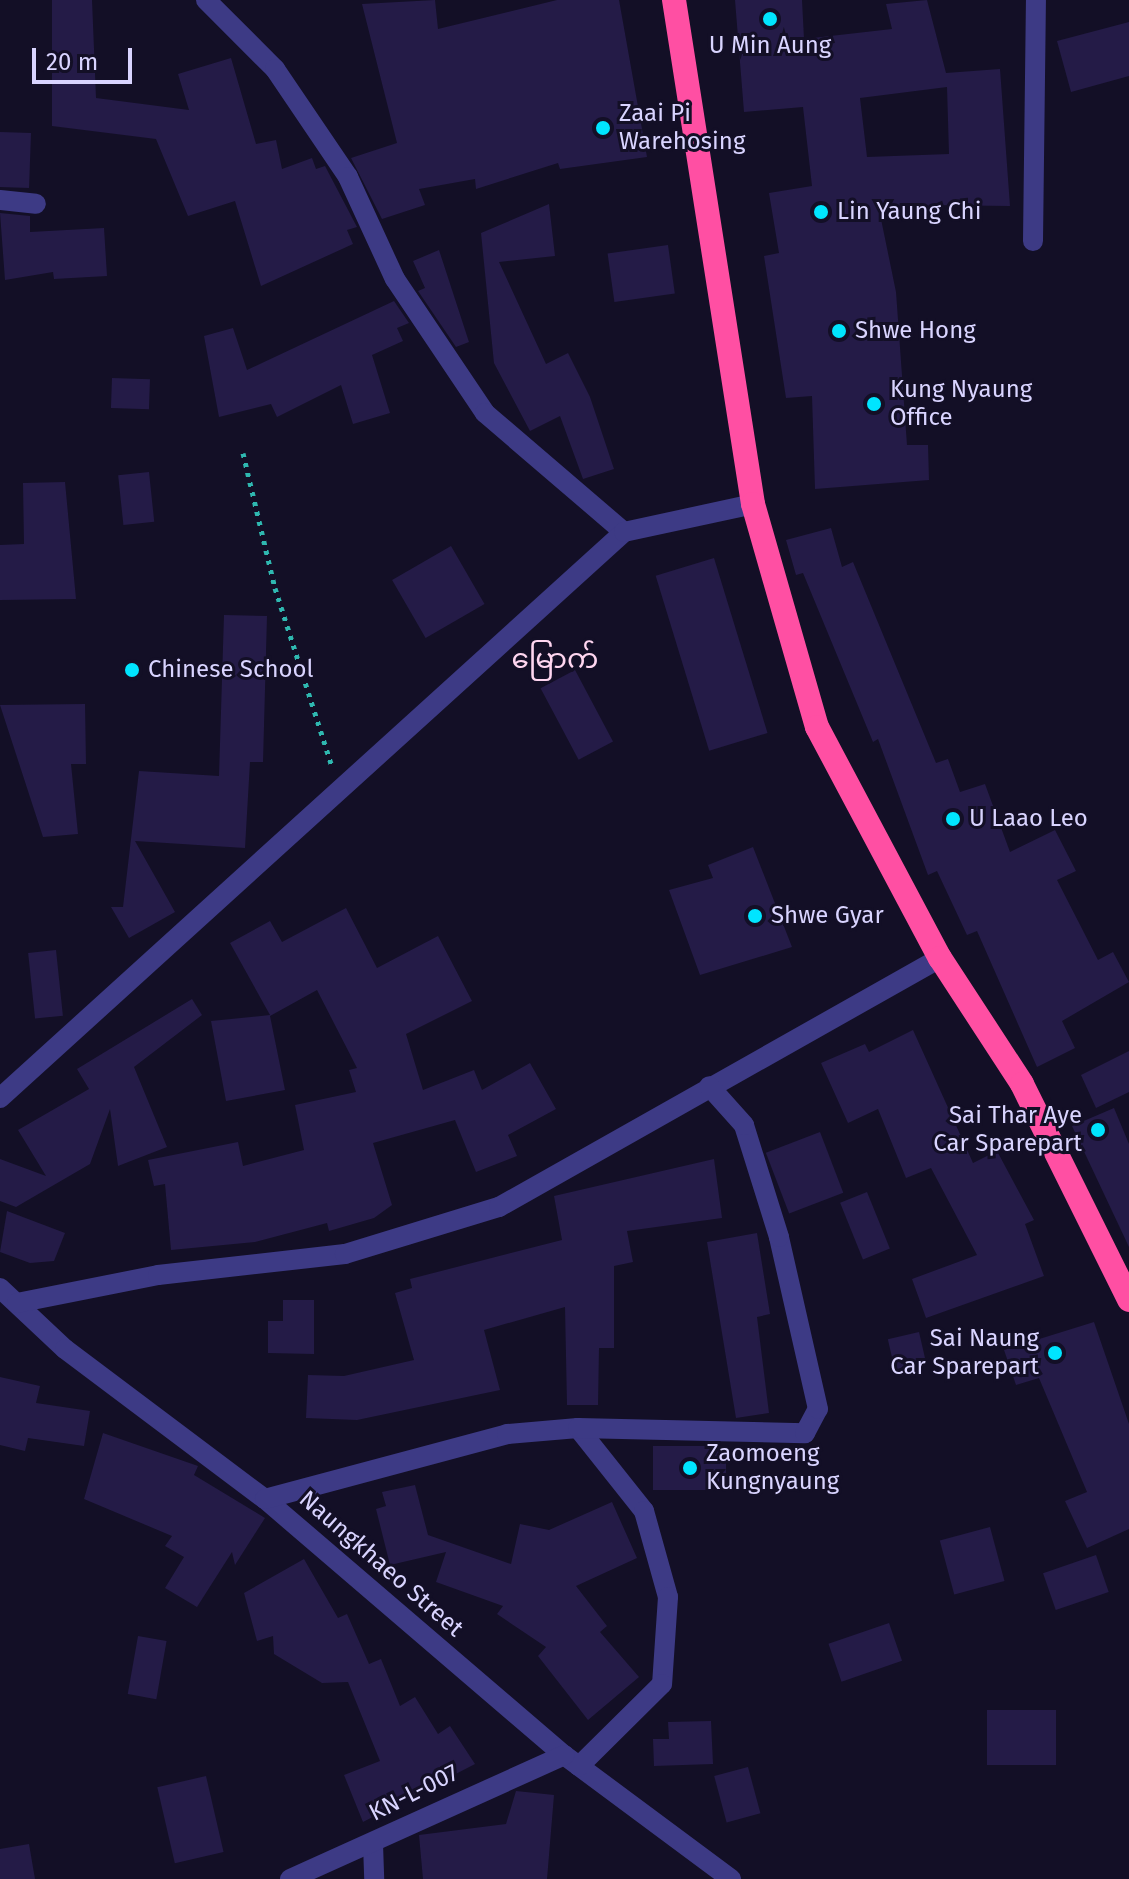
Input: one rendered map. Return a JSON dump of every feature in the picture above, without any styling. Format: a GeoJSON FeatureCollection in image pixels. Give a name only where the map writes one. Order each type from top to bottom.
{"type":"FeatureCollection","features":[{"type":"Feature","properties":{"kind":"highway"},"geometry":{"type":"LineString","coordinates":[[674,0],[753,504],[817,727],[940,958],[1022,1084],[1129,1300]]}},
{"type":"Feature","properties":{"kind":"street"},"geometry":{"type":"LineString","coordinates":[[206,0],[275,69],[348,177],[395,279],[485,413],[624,532]]}},
{"type":"Feature","properties":{"kind":"street"},"geometry":{"type":"LineString","coordinates":[[1033,241],[1036,0]]}},
{"type":"Feature","properties":{"kind":"street"},"geometry":{"type":"LineString","coordinates":[[0,200],[36,204]]}},
{"type":"Feature","properties":{"kind":"street"},"geometry":{"type":"LineString","coordinates":[[0,1098],[624,532],[753,504]]}},
{"type":"Feature","properties":{"kind":"street"},"geometry":{"type":"LineString","coordinates":[[17,1303],[158,1275],[345,1254],[499,1207],[940,958]]}},
{"type":"Feature","properties":{"kind":"street"},"geometry":{"type":"LineString","coordinates":[[265,1499],[507,1434],[578,1428],[805,1433],[818,1409],[744,1125],[709,1086]]}},
{"type":"Feature","properties":{"kind":"street","name":"Naungkhaeo Street"},"geometry":{"type":"LineString","coordinates":[[0,1288],[65,1349],[265,1499],[571,1761],[731,1879]]}},
{"type":"Feature","properties":{"kind":"street"},"geometry":{"type":"LineString","coordinates":[[571,1761],[662,1684],[668,1597],[644,1511],[578,1428]]}},
{"type":"Feature","properties":{"kind":"street","name":"KN-L-007"},"geometry":{"type":"LineString","coordinates":[[290,1879],[373,1844],[456,1797],[571,1761]]}},
{"type":"Feature","properties":{"kind":"street"},"geometry":{"type":"LineString","coordinates":[[373,1844],[374,1879]]}},
{"type":"Feature","properties":{"kind":"path"},"geometry":{"type":"LineString","coordinates":[[243,453],[275,588],[339,788]]}},
{"type":"Feature","properties":{"kind":"building"},"geometry":{"type":"Polygon","coordinates":[[[52,0],[92,0],[96,98],[189,110],[178,74],[231,58],[256,144],[276,140],[282,169],[312,158],[316,169],[325,166],[357,227],[347,230],[353,244],[261,286],[235,201],[188,216],[156,139],[52,126],[52,0]]]}},
{"type":"Feature","properties":{"kind":"building"},"geometry":{"type":"Polygon","coordinates":[[[435,0],[438,29],[557,0],[619,0],[647,157],[560,169],[558,163],[476,189],[475,179],[419,189],[425,205],[382,219],[351,158],[397,143],[362,4],[435,0]]]}},
{"type":"Feature","properties":{"kind":"building"},"geometry":{"type":"Polygon","coordinates":[[[735,0],[802,0],[804,39],[892,29],[886,4],[927,0],[946,73],[1000,69],[1010,206],[931,205],[932,216],[881,219],[896,292],[907,445],[928,445],[929,480],[815,489],[812,396],[786,398],[764,256],[779,253],[769,193],[812,186],[803,107],[744,112],[735,0]],[[947,87],[860,98],[867,157],[949,154],[947,87]]]}},
{"type":"Feature","properties":{"kind":"building"},"geometry":{"type":"Polygon","coordinates":[[[1129,22],[1129,76],[1071,92],[1057,41],[1129,22]]]}},
{"type":"Feature","properties":{"kind":"building"},"geometry":{"type":"Polygon","coordinates":[[[0,132],[31,133],[29,188],[0,187],[0,132]]]}},
{"type":"Feature","properties":{"kind":"building"},"geometry":{"type":"Polygon","coordinates":[[[549,204],[555,256],[499,262],[546,364],[568,353],[590,397],[614,469],[583,479],[560,416],[530,431],[494,363],[481,233],[549,204]]]}},
{"type":"Feature","properties":{"kind":"building"},"geometry":{"type":"Polygon","coordinates":[[[0,213],[30,216],[30,232],[104,228],[107,276],[54,279],[53,272],[5,280],[0,213]]]}},
{"type":"Feature","properties":{"kind":"building"},"geometry":{"type":"Polygon","coordinates":[[[668,245],[675,294],[614,302],[608,253],[668,245]]]}},
{"type":"Feature","properties":{"kind":"building"},"geometry":{"type":"Polygon","coordinates":[[[439,250],[469,342],[456,347],[418,291],[425,288],[413,261],[439,250]]]}},
{"type":"Feature","properties":{"kind":"building"},"geometry":{"type":"Polygon","coordinates":[[[394,301],[409,323],[397,328],[403,341],[372,355],[390,413],[353,424],[341,385],[277,417],[271,404],[219,417],[204,336],[233,328],[247,370],[394,301]]]}},
{"type":"Feature","properties":{"kind":"building"},"geometry":{"type":"Polygon","coordinates":[[[112,378],[150,379],[149,409],[111,408],[112,378]]]}},
{"type":"Feature","properties":{"kind":"building"},"geometry":{"type":"Polygon","coordinates":[[[149,472],[154,522],[123,525],[118,475],[149,472]]]}},
{"type":"Feature","properties":{"kind":"building"},"geometry":{"type":"Polygon","coordinates":[[[65,482],[76,599],[0,600],[0,545],[24,544],[23,483],[65,482]]]}},
{"type":"Feature","properties":{"kind":"building"},"geometry":{"type":"Polygon","coordinates":[[[831,528],[842,567],[853,562],[936,763],[948,759],[960,792],[985,784],[1010,852],[1055,830],[1076,871],[1057,880],[1098,960],[1113,952],[1129,982],[1062,1021],[1075,1048],[1037,1067],[977,931],[967,935],[937,871],[928,875],[878,739],[873,742],[803,573],[796,575],[786,540],[831,528]]]}},
{"type":"Feature","properties":{"kind":"building"},"geometry":{"type":"Polygon","coordinates":[[[451,546],[484,604],[426,638],[392,580],[451,546]]]}},
{"type":"Feature","properties":{"kind":"building"},"geometry":{"type":"Polygon","coordinates":[[[714,558],[768,733],[709,751],[656,576],[714,558]]]}},
{"type":"Feature","properties":{"kind":"building"},"geometry":{"type":"Polygon","coordinates":[[[224,615],[267,616],[263,762],[250,762],[245,848],[135,841],[175,912],[129,938],[111,907],[123,907],[139,771],[219,776],[224,615]]]}},
{"type":"Feature","properties":{"kind":"building"},"geometry":{"type":"Polygon","coordinates":[[[575,670],[613,742],[579,760],[541,688],[575,670]]]}},
{"type":"Feature","properties":{"kind":"building"},"geometry":{"type":"Polygon","coordinates":[[[85,704],[86,764],[71,764],[78,834],[43,837],[0,705],[85,704]]]}},
{"type":"Feature","properties":{"kind":"building"},"geometry":{"type":"Polygon","coordinates":[[[753,847],[792,947],[700,975],[669,890],[713,878],[708,865],[753,847]]]}},
{"type":"Feature","properties":{"kind":"building"},"geometry":{"type":"Polygon","coordinates":[[[346,908],[377,968],[438,936],[472,1001],[406,1034],[423,1090],[474,1070],[482,1090],[530,1063],[556,1109],[508,1135],[517,1156],[476,1172],[455,1120],[373,1143],[392,1205],[374,1218],[329,1231],[327,1223],[255,1242],[171,1250],[165,1184],[154,1186],[148,1160],[238,1142],[243,1166],[304,1150],[295,1105],[356,1092],[349,1070],[357,1068],[317,990],[270,1016],[285,1090],[226,1101],[211,1021],[270,1015],[230,943],[270,921],[282,942],[346,908]]]}},
{"type":"Feature","properties":{"kind":"building"},"geometry":{"type":"Polygon","coordinates":[[[56,950],[63,1016],[35,1019],[28,953],[56,950]]]}},
{"type":"Feature","properties":{"kind":"building"},"geometry":{"type":"Polygon","coordinates":[[[192,999],[202,1015],[134,1067],[167,1147],[118,1166],[110,1109],[90,1164],[16,1207],[0,1201],[0,1159],[46,1176],[18,1130],[89,1089],[77,1069],[192,999]]]}},
{"type":"Feature","properties":{"kind":"building"},"geometry":{"type":"Polygon","coordinates":[[[913,1030],[973,1163],[997,1151],[1034,1220],[1025,1224],[1044,1276],[926,1318],[912,1279],[977,1255],[931,1168],[906,1178],[878,1109],[848,1123],[821,1063],[865,1044],[869,1052],[913,1030]]]}},
{"type":"Feature","properties":{"kind":"building"},"geometry":{"type":"Polygon","coordinates":[[[1129,1051],[1129,1092],[1096,1108],[1081,1075],[1129,1051]]]}},
{"type":"Feature","properties":{"kind":"building"},"geometry":{"type":"Polygon","coordinates":[[[1114,1108],[1129,1144],[1129,1247],[1072,1126],[1114,1108]]]}},
{"type":"Feature","properties":{"kind":"building"},"geometry":{"type":"Polygon","coordinates":[[[820,1132],[843,1193],[789,1213],[766,1153],[820,1132]]]}},
{"type":"Feature","properties":{"kind":"building"},"geometry":{"type":"Polygon","coordinates":[[[714,1159],[722,1218],[627,1231],[633,1262],[614,1266],[614,1348],[599,1348],[598,1405],[567,1405],[565,1307],[484,1330],[500,1390],[357,1420],[306,1418],[308,1375],[344,1376],[414,1360],[395,1293],[412,1288],[410,1279],[562,1240],[554,1196],[714,1159]]]}},
{"type":"Feature","properties":{"kind":"building"},"geometry":{"type":"Polygon","coordinates":[[[867,1192],[890,1249],[863,1259],[840,1203],[867,1192]]]}},
{"type":"Feature","properties":{"kind":"building"},"geometry":{"type":"Polygon","coordinates":[[[7,1211],[65,1233],[54,1261],[30,1263],[0,1252],[7,1211]]]}},
{"type":"Feature","properties":{"kind":"building"},"geometry":{"type":"Polygon","coordinates":[[[757,1233],[770,1314],[757,1317],[769,1413],[736,1418],[707,1242],[757,1233]]]}},
{"type":"Feature","properties":{"kind":"building"},"geometry":{"type":"Polygon","coordinates":[[[283,1300],[314,1300],[314,1354],[268,1353],[268,1321],[283,1321],[283,1300]]]}},
{"type":"Feature","properties":{"kind":"building"},"geometry":{"type":"Polygon","coordinates":[[[1094,1322],[1129,1424],[1129,1529],[1087,1548],[1065,1501],[1087,1492],[1039,1378],[1016,1385],[1004,1350],[1094,1322]]]}},
{"type":"Feature","properties":{"kind":"building"},"geometry":{"type":"Polygon","coordinates":[[[919,1332],[926,1362],[895,1369],[888,1339],[919,1332]]]}},
{"type":"Feature","properties":{"kind":"building"},"geometry":{"type":"Polygon","coordinates":[[[0,1377],[40,1386],[36,1403],[90,1411],[84,1446],[28,1438],[25,1451],[0,1445],[0,1377]]]}},
{"type":"Feature","properties":{"kind":"building"},"geometry":{"type":"Polygon","coordinates":[[[103,1433],[198,1466],[194,1475],[265,1518],[235,1565],[232,1552],[197,1607],[165,1588],[184,1557],[165,1546],[172,1536],[84,1499],[103,1433]]]}},
{"type":"Feature","properties":{"kind":"building","name":"Zaomoeng Kungnyaung"},"geometry":{"type":"Polygon","coordinates":[[[653,1446],[726,1446],[726,1490],[653,1490],[653,1446]]]}},
{"type":"Feature","properties":{"kind":"building"},"geometry":{"type":"Polygon","coordinates":[[[415,1485],[428,1535],[511,1564],[520,1524],[549,1530],[612,1502],[637,1558],[576,1586],[607,1626],[600,1632],[639,1677],[588,1720],[538,1656],[546,1647],[497,1614],[503,1606],[436,1582],[446,1552],[390,1565],[376,1509],[386,1506],[382,1492],[415,1485]]]}},
{"type":"Feature","properties":{"kind":"building"},"geometry":{"type":"Polygon","coordinates":[[[990,1527],[1004,1581],[954,1595],[940,1540],[990,1527]]]}},
{"type":"Feature","properties":{"kind":"building"},"geometry":{"type":"Polygon","coordinates":[[[1096,1555],[1109,1592],[1056,1610],[1043,1573],[1096,1555]]]}},
{"type":"Feature","properties":{"kind":"building"},"geometry":{"type":"Polygon","coordinates":[[[304,1559],[338,1618],[347,1614],[369,1664],[381,1659],[400,1706],[415,1697],[438,1734],[450,1726],[475,1764],[363,1822],[344,1775],[380,1761],[348,1682],[322,1683],[274,1654],[273,1636],[257,1641],[244,1593],[304,1559]]]}},
{"type":"Feature","properties":{"kind":"building"},"geometry":{"type":"Polygon","coordinates":[[[889,1623],[902,1661],[842,1682],[828,1644],[889,1623]]]}},
{"type":"Feature","properties":{"kind":"building"},"geometry":{"type":"Polygon","coordinates":[[[138,1636],[167,1641],[156,1699],[128,1694],[138,1636]]]}},
{"type":"Feature","properties":{"kind":"building"},"geometry":{"type":"Polygon","coordinates":[[[987,1710],[1056,1710],[1056,1765],[987,1765],[987,1710]]]}},
{"type":"Feature","properties":{"kind":"building"},"geometry":{"type":"Polygon","coordinates":[[[711,1721],[713,1764],[654,1766],[653,1739],[669,1739],[668,1722],[711,1721]]]}},
{"type":"Feature","properties":{"kind":"building"},"geometry":{"type":"Polygon","coordinates":[[[748,1767],[760,1813],[727,1822],[714,1776],[748,1767]]]}},
{"type":"Feature","properties":{"kind":"building"},"geometry":{"type":"Polygon","coordinates":[[[206,1776],[224,1852],[175,1863],[157,1787],[206,1776]]]}},
{"type":"Feature","properties":{"kind":"building"},"geometry":{"type":"Polygon","coordinates":[[[516,1791],[554,1795],[547,1879],[423,1879],[419,1835],[506,1824],[516,1791]]]}},
{"type":"Feature","properties":{"kind":"building"},"geometry":{"type":"Polygon","coordinates":[[[29,1844],[35,1879],[0,1879],[0,1849],[29,1844]]]}},
{"type":"Feature","properties":{"kind":"place","name":"U Min Aung"},"geometry":{"type":"Point","coordinates":[770,19]}},
{"type":"Feature","properties":{"kind":"place","name":"Zaai Pi Warehosing"},"geometry":{"type":"Point","coordinates":[603,128]}},
{"type":"Feature","properties":{"kind":"place","name":"Lin Yaung Chi"},"geometry":{"type":"Point","coordinates":[821,212]}},
{"type":"Feature","properties":{"kind":"place","name":"Shwe Hong"},"geometry":{"type":"Point","coordinates":[839,331]}},
{"type":"Feature","properties":{"kind":"place","name":"Kung Nyaung Office"},"geometry":{"type":"Point","coordinates":[874,404]}},
{"type":"Feature","properties":{"kind":"place","name":"Chinese School"},"geometry":{"type":"Point","coordinates":[132,670]}},
{"type":"Feature","properties":{"kind":"place","name":"U Laao Leo"},"geometry":{"type":"Point","coordinates":[953,819]}},
{"type":"Feature","properties":{"kind":"place","name":"Shwe Gyar"},"geometry":{"type":"Point","coordinates":[755,916]}},
{"type":"Feature","properties":{"kind":"place","name":"Sai Thar Aye Car Sparepart"},"geometry":{"type":"Point","coordinates":[1098,1130]}},
{"type":"Feature","properties":{"kind":"place","name":"Sai Naung Car Sparepart"},"geometry":{"type":"Point","coordinates":[1055,1353]}},
{"type":"Feature","properties":{"kind":"place","name":"Zaomoeng Kungnyaung"},"geometry":{"type":"Point","coordinates":[690,1468]}},
{"type":"Feature","properties":{"kind":"district","name":"မြောက်"},"geometry":{"type":"Point","coordinates":[555,659]}}]}
